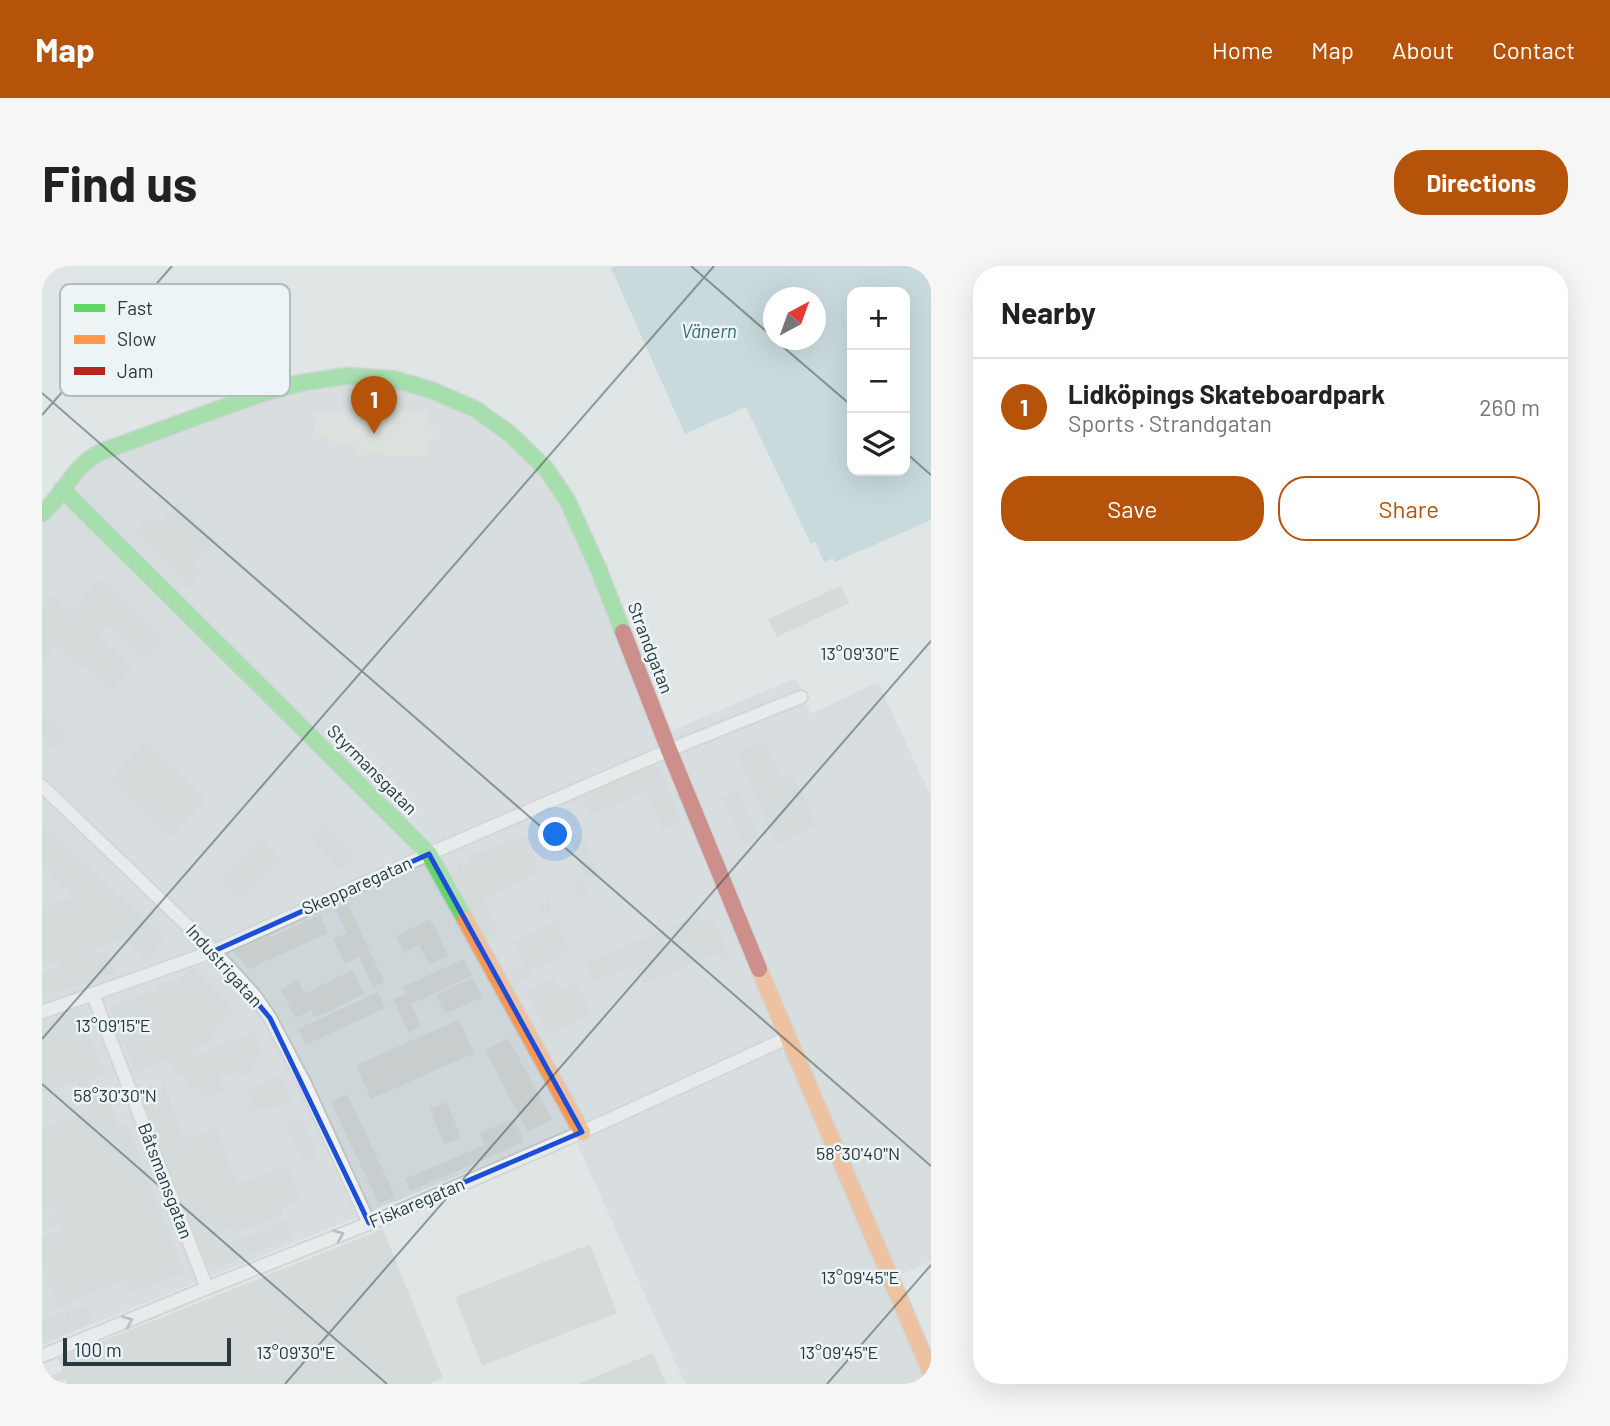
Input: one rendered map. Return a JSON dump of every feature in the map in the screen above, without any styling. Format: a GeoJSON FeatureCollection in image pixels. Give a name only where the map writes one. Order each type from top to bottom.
{"type":"FeatureCollection","features":[{"type":"Feature","properties":{"kind":"street","name":"Strandgatan"},"geometry":{"type":"LineString","coordinates":[[290,386],[346,376],[393,379],[442,394],[475,409],[510,434],[546,469],[567,500],[598,568],[787,1038],[931,1373]]}},
{"type":"Feature","properties":{"kind":"street","name":"Strandgatan"},"geometry":{"type":"LineString","coordinates":[[42,514],[49,509],[86,460],[101,452],[255,396]]}},
{"type":"Feature","properties":{"kind":"street","name":"Styrmansgatan"},"geometry":{"type":"LineString","coordinates":[[62,489],[429,854],[582,1132]]}},
{"type":"Feature","properties":{"kind":"street","name":"Skepparegatan"},"geometry":{"type":"LineString","coordinates":[[42,1013],[214,951],[669,750],[801,697]]}},
{"type":"Feature","properties":{"kind":"street","name":"Industrigatan"},"geometry":{"type":"LineString","coordinates":[[42,786],[214,951],[255,996],[270,1018],[304,1084],[369,1223]]}},
{"type":"Feature","properties":{"kind":"street","name":"Båtsmansgatan"},"geometry":{"type":"LineString","coordinates":[[93,995],[207,1288]]}},
{"type":"Feature","properties":{"kind":"street","name":"Fiskaregatan"},"geometry":{"type":"LineString","coordinates":[[42,1356],[369,1223],[582,1132],[787,1038]]}},
{"type":"Feature","properties":{"kind":"highlighted area"},"geometry":{"type":"Polygon","coordinates":[[[429,854],[582,1132],[369,1223],[270,1018],[214,951],[429,854]]]}},
{"type":"Feature","properties":{"kind":"shaded area"},"geometry":{"type":"Polygon","coordinates":[[[354,383],[397,389],[431,397],[468,414],[502,437],[533,468],[557,502],[600,594],[656,737],[796,678],[811,714],[878,682],[931,797],[931,1261],[883,1283],[926,1384],[685,1384],[571,1130],[42,1345],[42,524],[58,510],[87,465],[276,396],[290,396],[290,392],[354,383]]]}},
{"type":"Feature","properties":{"kind":"shaded area"},"geometry":{"type":"Polygon","coordinates":[[[427,410],[429,424],[435,432],[424,456],[356,455],[354,444],[340,445],[327,438],[315,436],[313,413],[427,410]]]}},
{"type":"Feature","properties":{"kind":"water","name":"Vänern"},"geometry":{"type":"Polygon","coordinates":[[[931,266],[931,520],[835,562],[833,558],[824,562],[815,542],[811,544],[746,407],[685,434],[611,268],[931,266]]]}},
{"type":"Feature","properties":{"kind":"building"},"geometry":{"type":"Polygon","coordinates":[[[177,503],[215,541],[193,563],[203,573],[189,587],[134,532],[149,516],[156,524],[177,503]]]}},
{"type":"Feature","properties":{"kind":"building"},"geometry":{"type":"Polygon","coordinates":[[[102,577],[164,639],[143,660],[108,626],[99,635],[133,668],[110,691],[84,665],[80,670],[57,647],[42,663],[42,606],[53,595],[72,614],[83,603],[80,599],[102,577]]]}},
{"type":"Feature","properties":{"kind":"building"},"geometry":{"type":"Polygon","coordinates":[[[841,586],[849,603],[777,637],[768,619],[841,586]]]}},
{"type":"Feature","properties":{"kind":"building"},"geometry":{"type":"Polygon","coordinates":[[[42,712],[67,735],[53,750],[42,739],[42,712]]]}},
{"type":"Feature","properties":{"kind":"building"},"geometry":{"type":"Polygon","coordinates":[[[764,740],[782,780],[794,775],[817,826],[776,844],[736,753],[764,740]]]}},
{"type":"Feature","properties":{"kind":"building"},"geometry":{"type":"Polygon","coordinates":[[[145,741],[207,799],[171,837],[109,779],[145,741]]]}},
{"type":"Feature","properties":{"kind":"building"},"geometry":{"type":"Polygon","coordinates":[[[650,765],[661,769],[681,823],[662,830],[646,791],[589,816],[581,797],[650,765]]]}},
{"type":"Feature","properties":{"kind":"building"},"geometry":{"type":"Polygon","coordinates":[[[738,790],[759,838],[743,845],[721,797],[738,790]]]}},
{"type":"Feature","properties":{"kind":"building"},"geometry":{"type":"Polygon","coordinates":[[[42,822],[166,939],[146,961],[123,939],[91,950],[92,955],[107,950],[116,973],[42,999],[42,973],[61,967],[59,961],[42,967],[42,907],[73,897],[42,868],[42,822]]]}},
{"type":"Feature","properties":{"kind":"building"},"geometry":{"type":"Polygon","coordinates":[[[322,824],[356,856],[342,871],[309,839],[322,824]]]}},
{"type":"Feature","properties":{"kind":"building"},"geometry":{"type":"Polygon","coordinates":[[[575,834],[577,839],[583,837],[597,874],[585,879],[569,836],[575,834]]]}},
{"type":"Feature","properties":{"kind":"building"},"geometry":{"type":"Polygon","coordinates":[[[526,835],[539,873],[483,901],[500,931],[486,938],[453,876],[458,873],[456,867],[470,861],[468,856],[526,835]]]}},
{"type":"Feature","properties":{"kind":"building"},"geometry":{"type":"Polygon","coordinates":[[[261,838],[281,858],[239,901],[219,881],[261,838]]]}},
{"type":"Feature","properties":{"kind":"building"},"geometry":{"type":"Polygon","coordinates":[[[583,879],[589,893],[579,897],[574,883],[583,879]]]}},
{"type":"Feature","properties":{"kind":"building"},"geometry":{"type":"Polygon","coordinates":[[[549,901],[553,911],[540,915],[537,905],[549,901]]]}},
{"type":"Feature","properties":{"kind":"building"},"geometry":{"type":"Polygon","coordinates":[[[347,902],[384,982],[373,987],[359,957],[345,964],[333,939],[347,933],[335,908],[347,902]]]}},
{"type":"Feature","properties":{"kind":"building"},"geometry":{"type":"Polygon","coordinates":[[[320,915],[328,933],[249,969],[233,951],[270,934],[271,937],[320,915]]]}},
{"type":"Feature","properties":{"kind":"building"},"geometry":{"type":"Polygon","coordinates":[[[698,916],[700,922],[713,916],[731,959],[721,963],[716,954],[644,984],[636,965],[593,982],[585,963],[698,916]]]}},
{"type":"Feature","properties":{"kind":"building"},"geometry":{"type":"Polygon","coordinates":[[[431,919],[448,956],[429,965],[419,945],[404,953],[396,936],[431,919]]]}},
{"type":"Feature","properties":{"kind":"building"},"geometry":{"type":"Polygon","coordinates":[[[556,921],[571,950],[530,972],[532,975],[513,985],[507,973],[524,964],[513,943],[556,921]]]}},
{"type":"Feature","properties":{"kind":"building"},"geometry":{"type":"Polygon","coordinates":[[[464,959],[472,976],[411,1004],[421,1027],[408,1032],[393,999],[406,994],[403,987],[464,959]]]}},
{"type":"Feature","properties":{"kind":"building"},"geometry":{"type":"Polygon","coordinates":[[[193,967],[236,1010],[212,1033],[216,1040],[191,1050],[193,1056],[253,1032],[264,1055],[251,1062],[255,1069],[227,1078],[225,1073],[219,1076],[225,1091],[203,1100],[198,1086],[189,1090],[183,1075],[178,1077],[170,1059],[135,1072],[110,1007],[158,988],[156,985],[173,980],[176,983],[193,967]]]}},
{"type":"Feature","properties":{"kind":"building"},"geometry":{"type":"Polygon","coordinates":[[[352,970],[364,994],[315,1018],[311,1010],[295,1018],[281,989],[298,980],[305,994],[352,970]]]}},
{"type":"Feature","properties":{"kind":"building"},"geometry":{"type":"Polygon","coordinates":[[[473,978],[482,997],[445,1014],[436,995],[473,978]]]}},
{"type":"Feature","properties":{"kind":"building"},"geometry":{"type":"Polygon","coordinates":[[[554,978],[560,990],[576,982],[592,1014],[549,1036],[527,991],[554,978]]]}},
{"type":"Feature","properties":{"kind":"building"},"geometry":{"type":"Polygon","coordinates":[[[378,992],[385,1008],[306,1045],[298,1029],[378,992]]]}},
{"type":"Feature","properties":{"kind":"building"},"geometry":{"type":"Polygon","coordinates":[[[80,1009],[105,1073],[89,1080],[97,1100],[107,1096],[119,1127],[127,1124],[185,1273],[131,1293],[126,1280],[58,1306],[42,1265],[42,1237],[62,1229],[60,1224],[42,1231],[42,1217],[56,1212],[54,1207],[42,1212],[42,1128],[86,1111],[75,1081],[42,1093],[42,1023],[80,1009]]]}},
{"type":"Feature","properties":{"kind":"building"},"geometry":{"type":"Polygon","coordinates":[[[459,1020],[474,1053],[371,1099],[356,1065],[459,1020]]]}},
{"type":"Feature","properties":{"kind":"building"},"geometry":{"type":"Polygon","coordinates":[[[508,1038],[552,1119],[528,1132],[485,1050],[508,1038]]]}},
{"type":"Feature","properties":{"kind":"building"},"geometry":{"type":"Polygon","coordinates":[[[281,1075],[293,1100],[267,1111],[265,1107],[251,1113],[247,1106],[252,1104],[246,1091],[281,1075]]]}},
{"type":"Feature","properties":{"kind":"building"},"geometry":{"type":"Polygon","coordinates":[[[153,1084],[155,1089],[165,1085],[185,1139],[216,1127],[238,1184],[288,1165],[302,1201],[281,1208],[283,1215],[235,1233],[232,1228],[213,1235],[218,1248],[269,1228],[271,1233],[274,1232],[272,1227],[287,1221],[293,1238],[278,1243],[276,1238],[276,1244],[212,1269],[211,1266],[206,1268],[137,1090],[153,1084]]]}},
{"type":"Feature","properties":{"kind":"building"},"geometry":{"type":"Polygon","coordinates":[[[347,1094],[395,1196],[379,1204],[331,1102],[347,1094]]]}},
{"type":"Feature","properties":{"kind":"building"},"geometry":{"type":"Polygon","coordinates":[[[447,1102],[461,1138],[444,1145],[430,1109],[447,1102]]]}},
{"type":"Feature","properties":{"kind":"building"},"geometry":{"type":"Polygon","coordinates":[[[300,1117],[318,1157],[303,1163],[285,1123],[300,1117]]]}},
{"type":"Feature","properties":{"kind":"building"},"geometry":{"type":"Polygon","coordinates":[[[514,1119],[524,1142],[410,1191],[405,1179],[485,1145],[480,1133],[514,1119]]]}},
{"type":"Feature","properties":{"kind":"building"},"geometry":{"type":"Polygon","coordinates":[[[383,1229],[443,1378],[428,1384],[67,1384],[65,1379],[42,1384],[42,1370],[45,1378],[63,1371],[58,1359],[383,1229]]]}},
{"type":"Feature","properties":{"kind":"building"},"geometry":{"type":"Polygon","coordinates":[[[590,1244],[617,1313],[482,1366],[455,1297],[590,1244]]]}},
{"type":"Feature","properties":{"kind":"building"},"geometry":{"type":"Polygon","coordinates":[[[86,1305],[93,1323],[42,1344],[42,1320],[62,1312],[66,1321],[64,1314],[86,1305]]]}},
{"type":"Feature","properties":{"kind":"building"},"geometry":{"type":"Polygon","coordinates":[[[653,1353],[666,1384],[578,1384],[653,1353]]]}},
{"type":"Feature","properties":{"kind":"traffic: fast"},"geometry":{"type":"LineString","coordinates":[[290,386],[346,376],[393,379],[431,390],[475,409],[510,434],[546,469],[567,500],[623,632]]}},
{"type":"Feature","properties":{"kind":"traffic: fast"},"geometry":{"type":"LineString","coordinates":[[42,514],[83,465],[101,452],[255,396]]}},
{"type":"Feature","properties":{"kind":"traffic: fast"},"geometry":{"type":"LineString","coordinates":[[62,489],[429,854],[465,919]]}},
{"type":"Feature","properties":{"kind":"traffic: slow"},"geometry":{"type":"LineString","coordinates":[[465,919],[582,1132]]}},
{"type":"Feature","properties":{"kind":"traffic: slow"},"geometry":{"type":"LineString","coordinates":[[759,969],[931,1373]]}},
{"type":"Feature","properties":{"kind":"traffic: jam"},"geometry":{"type":"LineString","coordinates":[[623,632],[759,969]]}},
{"type":"Feature","properties":{"kind":"place","name":"Lidköpings Skateboardpark"},"geometry":{"type":"Point","coordinates":[374,434]}}]}
